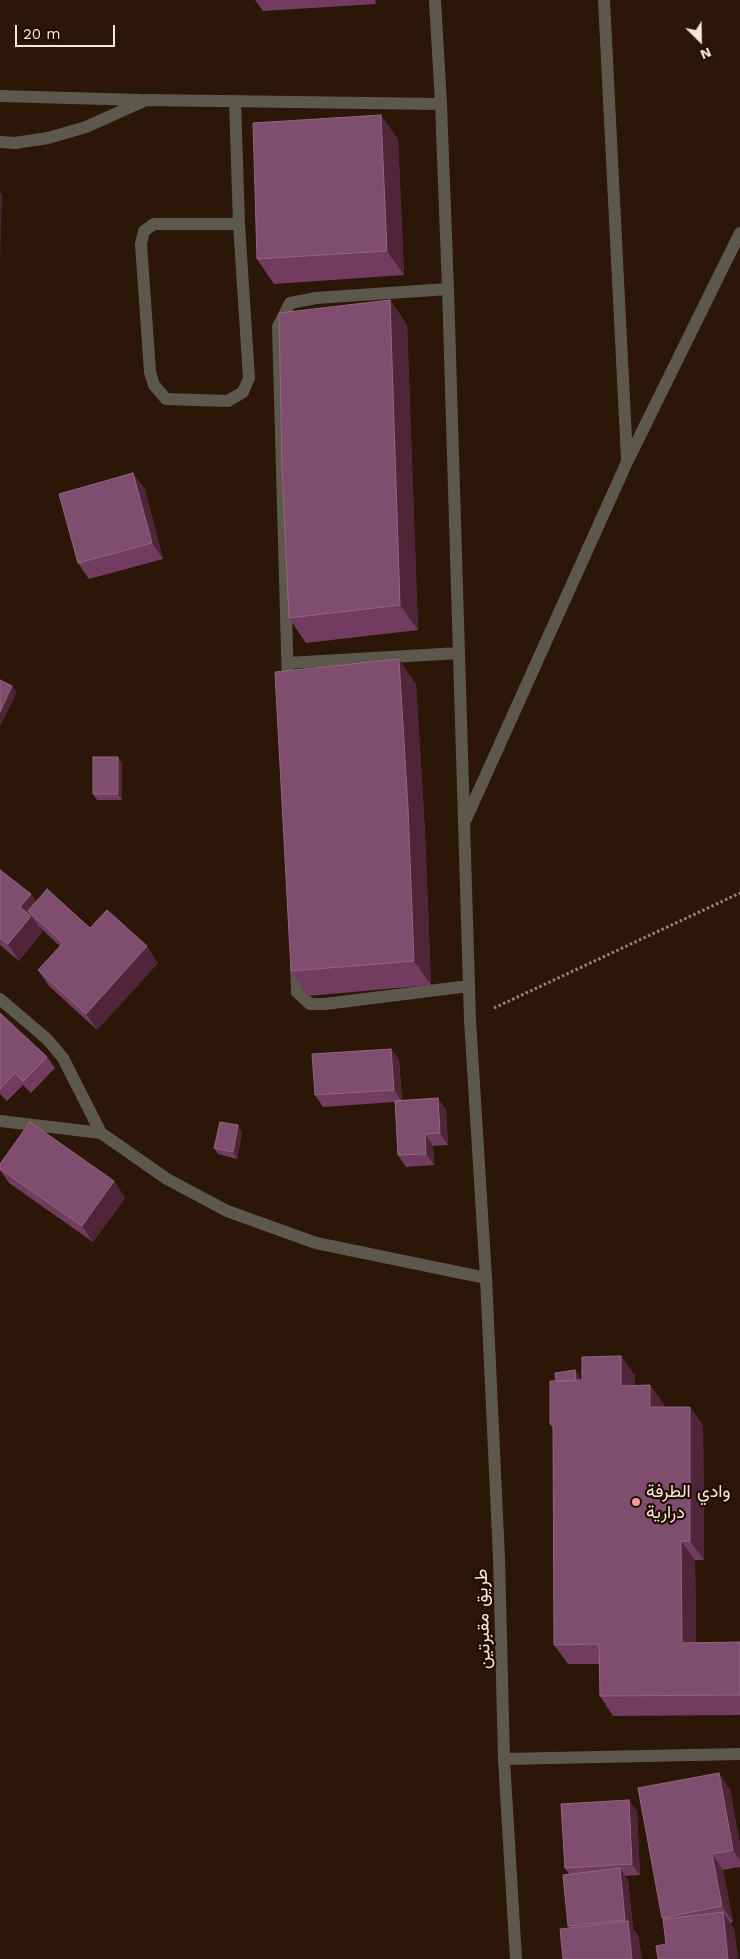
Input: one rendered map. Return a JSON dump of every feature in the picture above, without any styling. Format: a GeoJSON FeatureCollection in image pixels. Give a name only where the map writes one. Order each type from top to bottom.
{"type":"FeatureCollection","features":[{"type":"Feature","properties":{"kind":"street","name":"طريق مقبرتين"},"geometry":{"type":"LineString","coordinates":[[435,0],[448,289],[470,1020],[486,1278],[499,1558],[504,1759],[516,1959]]}},
{"type":"Feature","properties":{"kind":"street"},"geometry":{"type":"LineString","coordinates":[[604,0],[627,462]]}},
{"type":"Feature","properties":{"kind":"street"},"geometry":{"type":"LineString","coordinates":[[0,96],[441,104]]}},
{"type":"Feature","properties":{"kind":"street"},"geometry":{"type":"LineString","coordinates":[[0,142],[14,143],[48,138],[86,127],[146,100]]}},
{"type":"Feature","properties":{"kind":"street"},"geometry":{"type":"LineString","coordinates":[[235,101],[239,224],[249,378],[243,392],[228,401],[166,399],[154,385],[150,372],[141,244],[144,231],[154,224],[239,224]]}},
{"type":"Feature","properties":{"kind":"street"},"geometry":{"type":"LineString","coordinates":[[464,823],[627,462],[740,232]]}},
{"type":"Feature","properties":{"kind":"street"},"geometry":{"type":"LineString","coordinates":[[289,702],[278,327],[290,303],[316,298],[448,289]]}},
{"type":"Feature","properties":{"kind":"street"},"geometry":{"type":"LineString","coordinates":[[288,663],[459,652]]}},
{"type":"Feature","properties":{"kind":"street"},"geometry":{"type":"LineString","coordinates":[[296,952],[297,992],[310,1004],[325,1004],[469,986]]}},
{"type":"Feature","properties":{"kind":"street"},"geometry":{"type":"LineString","coordinates":[[0,999],[47,1039],[63,1058],[100,1133]]}},
{"type":"Feature","properties":{"kind":"street"},"geometry":{"type":"LineString","coordinates":[[0,1121],[100,1133],[167,1179],[227,1211],[316,1243],[486,1278]]}},
{"type":"Feature","properties":{"kind":"street"},"geometry":{"type":"LineString","coordinates":[[504,1759],[740,1754]]}},
{"type":"Feature","properties":{"kind":"path"},"geometry":{"type":"LineString","coordinates":[[470,1020],[534,988],[617,952],[740,893]]}},
{"type":"Feature","properties":{"kind":"building"},"geometry":{"type":"Polygon","coordinates":[[[381,115],[387,251],[257,259],[253,123],[381,115]]]}},
{"type":"Feature","properties":{"kind":"building"},"geometry":{"type":"Polygon","coordinates":[[[390,300],[400,605],[289,618],[282,466],[279,313],[390,300]]]}},
{"type":"Feature","properties":{"kind":"building"},"geometry":{"type":"Polygon","coordinates":[[[133,473],[152,543],[78,563],[59,494],[133,473]]]}},
{"type":"Feature","properties":{"kind":"building"},"geometry":{"type":"Polygon","coordinates":[[[399,659],[408,808],[414,961],[291,971],[275,672],[399,659]]]}},
{"type":"Feature","properties":{"kind":"building"},"geometry":{"type":"Polygon","coordinates":[[[0,680],[12,686],[0,712],[0,680]]]}},
{"type":"Feature","properties":{"kind":"building"},"geometry":{"type":"Polygon","coordinates":[[[93,757],[118,757],[118,794],[93,794],[93,757]]]}},
{"type":"Feature","properties":{"kind":"building"},"geometry":{"type":"Polygon","coordinates":[[[0,870],[31,894],[20,907],[31,916],[8,944],[0,938],[0,870]]]}},
{"type":"Feature","properties":{"kind":"building"},"geometry":{"type":"Polygon","coordinates":[[[47,889],[90,928],[107,910],[147,946],[86,1014],[38,970],[63,943],[28,911],[47,889]]]}},
{"type":"Feature","properties":{"kind":"building"},"geometry":{"type":"Polygon","coordinates":[[[0,1013],[47,1057],[23,1081],[15,1073],[0,1089],[0,1013]]]}},
{"type":"Feature","properties":{"kind":"building"},"geometry":{"type":"Polygon","coordinates":[[[391,1049],[394,1090],[315,1095],[312,1054],[391,1049]]]}},
{"type":"Feature","properties":{"kind":"building"},"geometry":{"type":"Polygon","coordinates":[[[438,1098],[440,1133],[425,1134],[426,1154],[398,1155],[395,1101],[438,1098]]]}},
{"type":"Feature","properties":{"kind":"building"},"geometry":{"type":"Polygon","coordinates":[[[30,1122],[114,1181],[82,1226],[0,1169],[0,1164],[30,1122]]]}},
{"type":"Feature","properties":{"kind":"building"},"geometry":{"type":"Polygon","coordinates":[[[220,1122],[238,1125],[233,1152],[214,1148],[220,1122]]]}},
{"type":"Feature","properties":{"kind":"building","name":"وادي الطرفة درارية"},"geometry":{"type":"Polygon","coordinates":[[[621,1356],[621,1386],[650,1385],[650,1407],[690,1407],[690,1541],[681,1541],[682,1643],[740,1642],[740,1695],[600,1696],[599,1644],[554,1645],[553,1424],[550,1424],[550,1381],[582,1380],[582,1357],[621,1356]]]}},
{"type":"Feature","properties":{"kind":"building"},"geometry":{"type":"Polygon","coordinates":[[[575,1370],[576,1381],[556,1381],[555,1373],[575,1370]]]}},
{"type":"Feature","properties":{"kind":"building"},"geometry":{"type":"Polygon","coordinates":[[[719,1773],[733,1850],[712,1854],[722,1906],[662,1918],[638,1788],[719,1773]]]}},
{"type":"Feature","properties":{"kind":"building"},"geometry":{"type":"Polygon","coordinates":[[[629,1800],[632,1864],[565,1868],[561,1804],[629,1800]]]}},
{"type":"Feature","properties":{"kind":"building"},"geometry":{"type":"Polygon","coordinates":[[[620,1868],[625,1920],[568,1926],[563,1875],[620,1868]]]}},
{"type":"Feature","properties":{"kind":"building"},"geometry":{"type":"Polygon","coordinates":[[[723,1912],[728,1959],[658,1959],[656,1946],[666,1944],[663,1919],[723,1912]]]}},
{"type":"Feature","properties":{"kind":"building"},"geometry":{"type":"Polygon","coordinates":[[[628,1921],[632,1959],[563,1959],[560,1929],[628,1921]]]}},
{"type":"Feature","properties":{"kind":"place","name":"وادي الطرفة درارية"},"geometry":{"type":"Point","coordinates":[636,1502]}}]}
